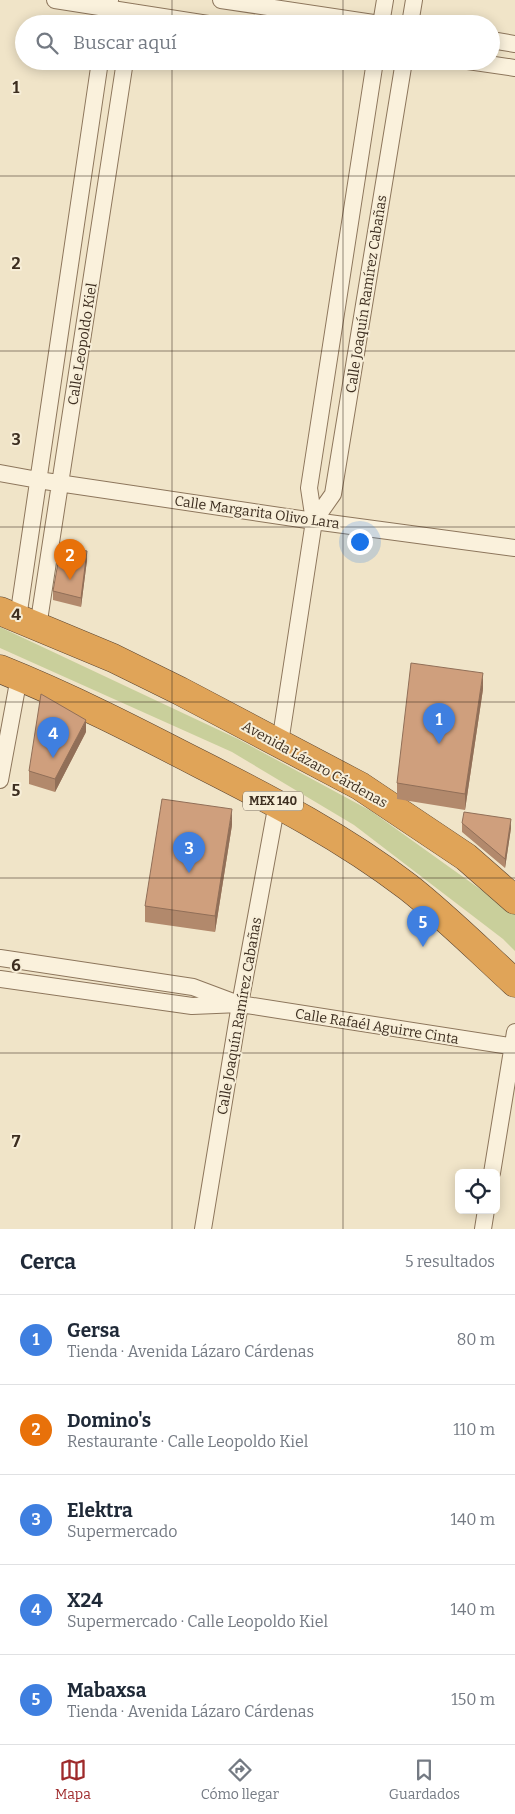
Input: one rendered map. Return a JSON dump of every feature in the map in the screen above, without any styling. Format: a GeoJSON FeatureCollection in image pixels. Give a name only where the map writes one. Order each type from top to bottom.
{"type":"FeatureCollection","features":[{"type":"Feature","properties":{"kind":"highway","name":"Avenida Lázaro Cárdenas"},"geometry":{"type":"LineString","coordinates":[[14,621],[83,675],[153,739]]}},
{"type":"Feature","properties":{"kind":"highway","name":"Avenida Lázaro Cárdenas"},"geometry":{"type":"LineString","coordinates":[[14,621],[112,658],[180,691],[360,786],[466,857],[515,900]]}},
{"type":"Feature","properties":{"kind":"highway","name":"Avenida Lázaro Cárdenas"},"geometry":{"type":"LineString","coordinates":[[0,656],[83,675],[180,691]]}},
{"type":"Feature","properties":{"kind":"highway","name":"Avenida Lázaro Cárdenas"},"geometry":{"type":"LineString","coordinates":[[10,673],[88,707],[153,739],[277,803],[349,845],[408,887],[515,983]]}},
{"type":"Feature","properties":{"kind":"street"},"geometry":{"type":"LineString","coordinates":[[55,0],[108,11],[152,15]]}},
{"type":"Feature","properties":{"kind":"street"},"geometry":{"type":"LineString","coordinates":[[221,0],[321,15]]}},
{"type":"Feature","properties":{"kind":"street"},"geometry":{"type":"LineString","coordinates":[[382,15],[385,0]]}},
{"type":"Feature","properties":{"kind":"street"},"geometry":{"type":"LineString","coordinates":[[412,15],[414,0]]}},
{"type":"Feature","properties":{"kind":"street"},"geometry":{"type":"LineString","coordinates":[[500,42],[515,44]]}},
{"type":"Feature","properties":{"kind":"street"},"geometry":{"type":"LineString","coordinates":[[500,66],[515,68]]}},
{"type":"Feature","properties":{"kind":"street","name":"Calle Leopoldo Kiel"},"geometry":{"type":"LineString","coordinates":[[14,621],[38,480],[99,70]]}},
{"type":"Feature","properties":{"kind":"street","name":"Calle Leopoldo Kiel"},"geometry":{"type":"LineString","coordinates":[[14,621],[60,483],[124,70]]}},
{"type":"Feature","properties":{"kind":"street","name":"Calle Joaquín Ramírez Cabañas"},"geometry":{"type":"LineString","coordinates":[[280,743],[314,521],[309,488],[374,70]]}},
{"type":"Feature","properties":{"kind":"street","name":"Calle Joaquín Ramírez Cabañas"},"geometry":{"type":"LineString","coordinates":[[314,521],[333,494],[402,70]]}},
{"type":"Feature","properties":{"kind":"street"},"geometry":{"type":"LineString","coordinates":[[354,197],[380,202]]}},
{"type":"Feature","properties":{"kind":"street"},"geometry":{"type":"LineString","coordinates":[[330,350],[356,353]]}},
{"type":"Feature","properties":{"kind":"street","name":"Calle Margarita Olivo Lara"},"geometry":{"type":"LineString","coordinates":[[0,472],[38,480],[314,521],[515,548]]}},
{"type":"Feature","properties":{"kind":"street"},"geometry":{"type":"LineString","coordinates":[[0,780],[10,673]]}},
{"type":"Feature","properties":{"kind":"street","name":"Calle Joaquín Ramírez Cabañas"},"geometry":{"type":"LineString","coordinates":[[202,1229],[240,1004],[277,803]]}},
{"type":"Feature","properties":{"kind":"street","name":"Calle Rafaél Aguirre Cinta"},"geometry":{"type":"LineString","coordinates":[[0,958],[193,987],[240,1004]]}},
{"type":"Feature","properties":{"kind":"street","name":"Calle Rafaél Aguirre Cinta"},"geometry":{"type":"LineString","coordinates":[[0,979],[192,1006],[240,1004],[514,1042]]}},
{"type":"Feature","properties":{"kind":"street"},"geometry":{"type":"LineString","coordinates":[[493,1169],[514,1042]]}},
{"type":"Feature","properties":{"kind":"street"},"geometry":{"type":"LineString","coordinates":[[483,1229],[485,1214]]}},
{"type":"Feature","properties":{"kind":"green space"},"geometry":{"type":"Polygon","coordinates":[[[0,627],[238,739],[371,811],[515,914],[515,951],[503,939],[354,825],[232,752],[0,648],[0,627]]]}},
{"type":"Feature","properties":{"kind":"building"},"geometry":{"type":"Polygon","coordinates":[[[61,546],[87,551],[81,598],[53,591],[61,546]]]}},
{"type":"Feature","properties":{"kind":"building"},"geometry":{"type":"Polygon","coordinates":[[[411,663],[483,673],[465,794],[397,783],[411,663]]]}},
{"type":"Feature","properties":{"kind":"building"},"geometry":{"type":"Polygon","coordinates":[[[41,694],[86,720],[55,779],[29,771],[41,694]]]}},
{"type":"Feature","properties":{"kind":"building"},"geometry":{"type":"Polygon","coordinates":[[[162,799],[232,809],[215,916],[145,906],[162,799]]]}},
{"type":"Feature","properties":{"kind":"building"},"geometry":{"type":"Polygon","coordinates":[[[464,812],[511,819],[505,859],[462,823],[464,812]]]}},
{"type":"Feature","properties":{"kind":"place","name":"Domino's"},"geometry":{"type":"Point","coordinates":[70,580]}},
{"type":"Feature","properties":{"kind":"place","name":"Gersa"},"geometry":{"type":"Point","coordinates":[439,744]}},
{"type":"Feature","properties":{"kind":"place","name":"X24"},"geometry":{"type":"Point","coordinates":[53,758]}},
{"type":"Feature","properties":{"kind":"place","name":"Elektra"},"geometry":{"type":"Point","coordinates":[189,873]}},
{"type":"Feature","properties":{"kind":"place","name":"Mabaxsa"},"geometry":{"type":"Point","coordinates":[423,947]}}]}
